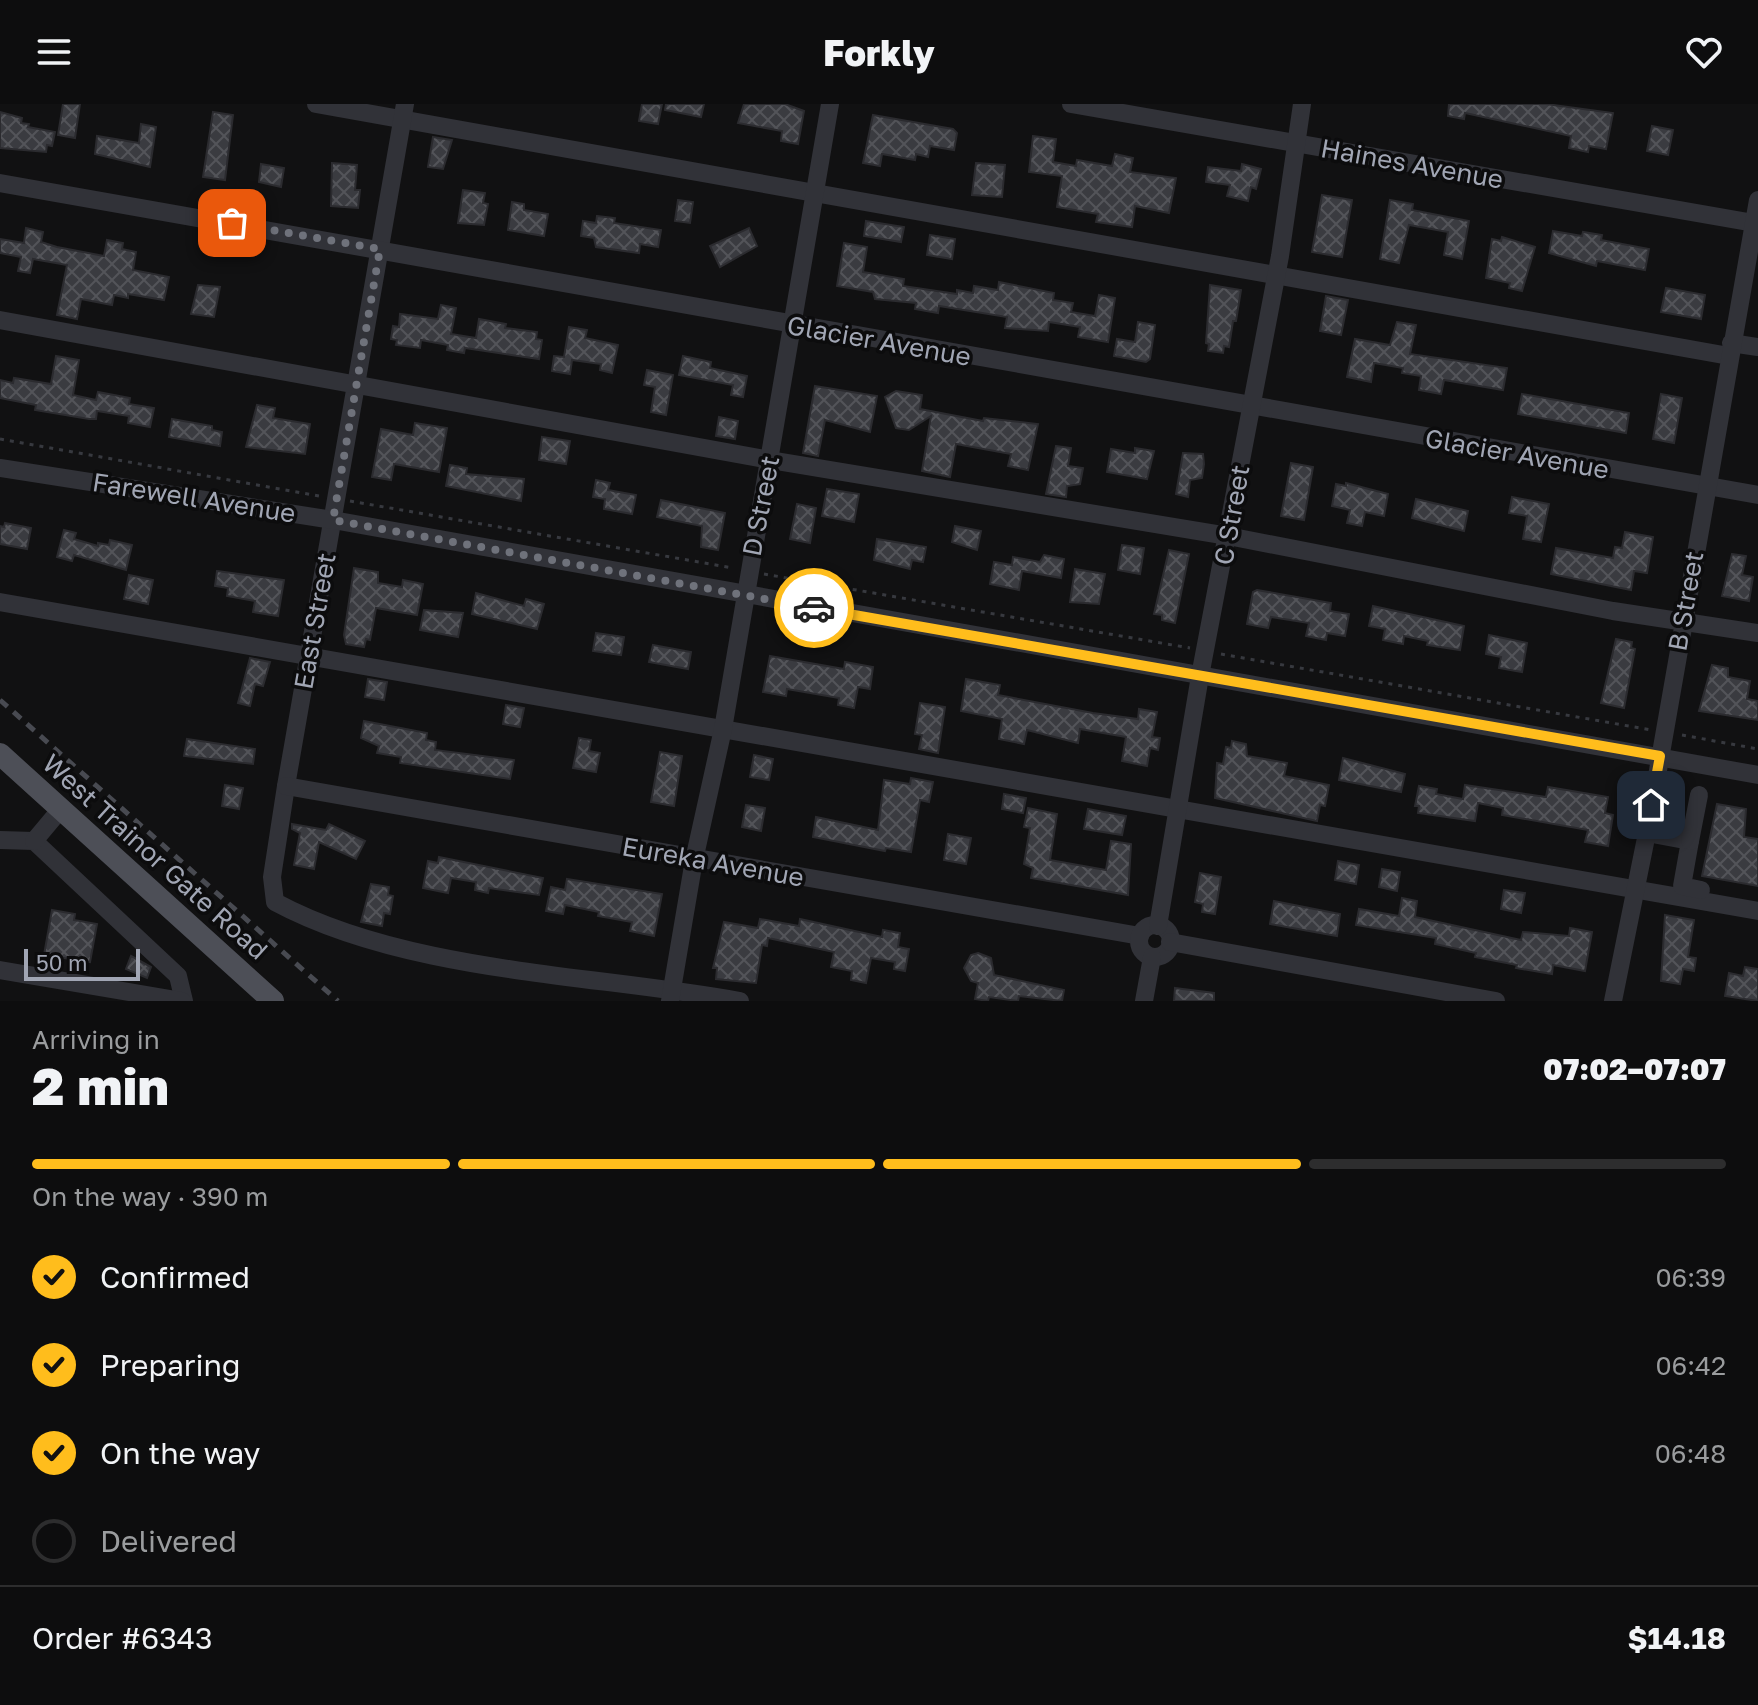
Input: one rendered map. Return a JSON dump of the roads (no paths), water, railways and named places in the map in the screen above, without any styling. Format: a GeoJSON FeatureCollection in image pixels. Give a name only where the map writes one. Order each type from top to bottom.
{"type":"FeatureCollection","features":[{"type":"Feature","properties":{"kind":"main road","name":"West Trainor Gate Road"},"geometry":{"type":"LineString","coordinates":[[0,754],[253,993],[273,1001]]}},
{"type":"Feature","properties":{"kind":"street"},"geometry":{"type":"LineString","coordinates":[[316,104],[403,112],[815,195],[1276,273],[1730,349],[1758,347]]}},
{"type":"Feature","properties":{"kind":"street","name":"D Street"},"geometry":{"type":"LineString","coordinates":[[671,995],[694,860],[723,729],[830,104]]}},
{"type":"Feature","properties":{"kind":"street","name":"Haines Avenue"},"geometry":{"type":"LineString","coordinates":[[1071,104],[1754,223]]}},
{"type":"Feature","properties":{"kind":"street","name":"C Street"},"geometry":{"type":"LineString","coordinates":[[1158,926],[1200,676],[1276,273],[1302,104]]}},
{"type":"Feature","properties":{"kind":"street","name":"East Street"},"geometry":{"type":"LineString","coordinates":[[403,112],[286,786],[272,877],[275,902],[309,920],[351,935],[459,959],[671,995]]}},
{"type":"Feature","properties":{"kind":"street","name":"Glacier Avenue"},"geometry":{"type":"LineString","coordinates":[[0,183],[380,249],[792,326],[1758,495]]}},
{"type":"Feature","properties":{"kind":"street","name":"B Street"},"geometry":{"type":"LineString","coordinates":[[1613,1001],[1647,833],[1730,349],[1754,243],[1758,200]]}},
{"type":"Feature","properties":{"kind":"street"},"geometry":{"type":"LineString","coordinates":[[0,320],[770,460],[1228,536],[1613,611],[1758,633]]}},
{"type":"Feature","properties":{"kind":"street","name":"Farewell Avenue"},"geometry":{"type":"LineString","coordinates":[[0,468],[333,520],[744,596],[1758,775]]}},
{"type":"Feature","properties":{"kind":"street"},"geometry":{"type":"LineString","coordinates":[[0,602],[1758,911]]}},
{"type":"Feature","properties":{"kind":"street","name":"Eureka Avenue"},"geometry":{"type":"LineString","coordinates":[[286,786],[1140,936]]}},
{"type":"Feature","properties":{"kind":"street"},"geometry":{"type":"LineString","coordinates":[[1699,795],[1682,886],[1758,900]]}},
{"type":"Feature","properties":{"kind":"street"},"geometry":{"type":"LineString","coordinates":[[34,841],[60,810]]}},
{"type":"Feature","properties":{"kind":"street"},"geometry":{"type":"LineString","coordinates":[[1647,833],[1690,841]]}},
{"type":"Feature","properties":{"kind":"street"},"geometry":{"type":"LineString","coordinates":[[0,840],[34,841],[178,976],[183,1001],[0,970]]}},
{"type":"Feature","properties":{"kind":"street"},"geometry":{"type":"LineString","coordinates":[[1149,926],[1158,926],[1169,934],[1170,942],[1166,952],[1152,957],[1140,947],[1140,936],[1149,926]]}},
{"type":"Feature","properties":{"kind":"street"},"geometry":{"type":"LineString","coordinates":[[1170,942],[1496,1001]]}},
{"type":"Feature","properties":{"kind":"street"},"geometry":{"type":"LineString","coordinates":[[1144,1001],[1152,957]]}},
{"type":"Feature","properties":{"kind":"street"},"geometry":{"type":"LineString","coordinates":[[671,995],[740,1001]]}},
{"type":"Feature","properties":{"kind":"railway"},"geometry":{"type":"LineString","coordinates":[[0,700],[338,1001]]}}]}
